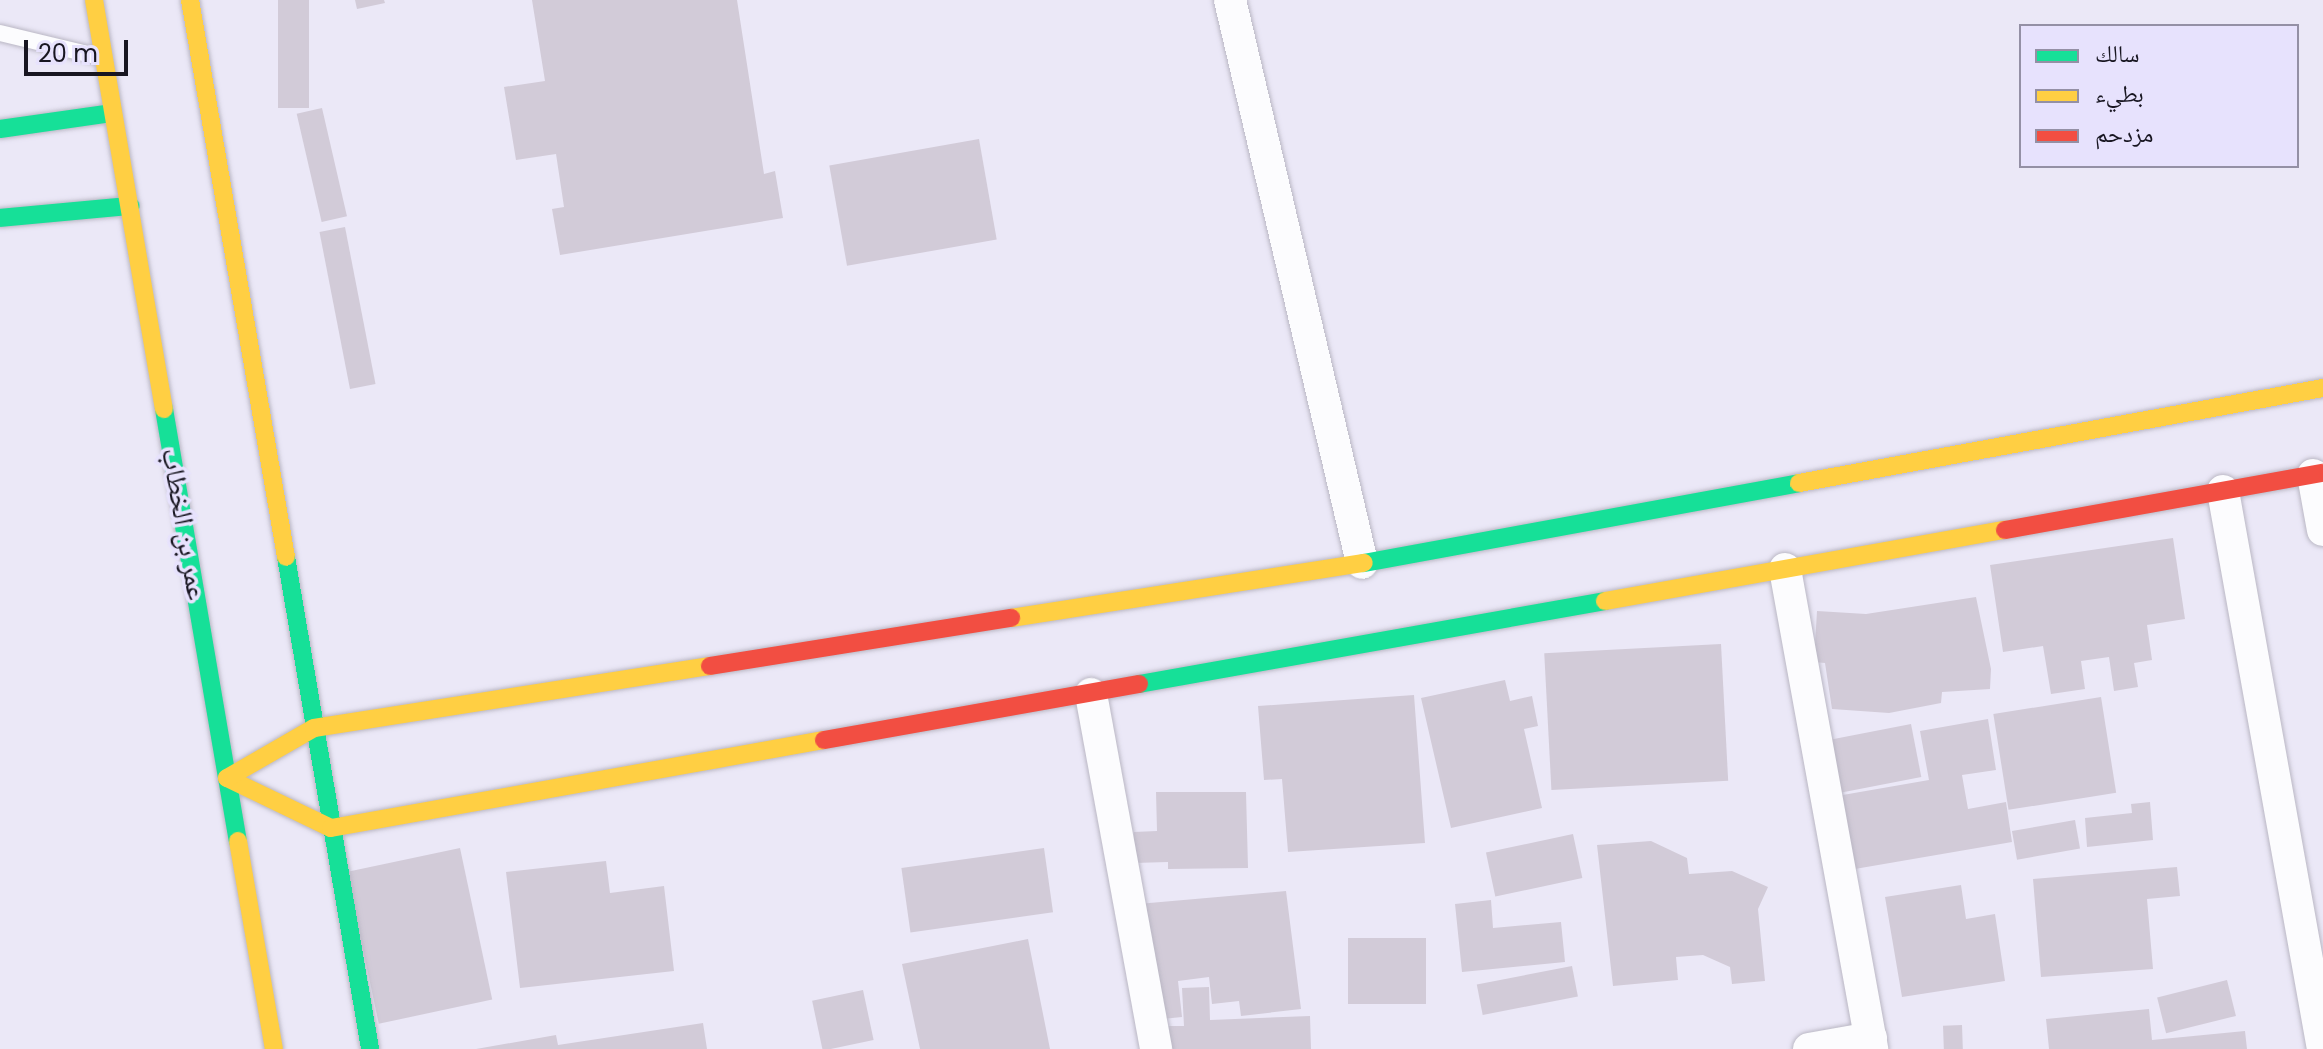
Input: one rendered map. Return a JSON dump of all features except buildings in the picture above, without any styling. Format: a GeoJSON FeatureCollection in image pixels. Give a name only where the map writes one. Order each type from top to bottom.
{"type":"FeatureCollection","features":[{"type":"Feature","properties":{"kind":"street","name":"عمر بن الخطاب"},"geometry":{"type":"LineString","coordinates":[[94,0],[274,1049]]}},
{"type":"Feature","properties":{"kind":"street"},"geometry":{"type":"LineString","coordinates":[[190,0],[370,1049]]}},
{"type":"Feature","properties":{"kind":"street"},"geometry":{"type":"LineString","coordinates":[[1230,0],[1362,563]]}},
{"type":"Feature","properties":{"kind":"street"},"geometry":{"type":"LineString","coordinates":[[0,129],[113,113]]}},
{"type":"Feature","properties":{"kind":"street"},"geometry":{"type":"LineString","coordinates":[[0,218],[130,206]]}},
{"type":"Feature","properties":{"kind":"street"},"geometry":{"type":"LineString","coordinates":[[227,778],[314,728],[1362,563],[2323,388]]}},
{"type":"Feature","properties":{"kind":"street"},"geometry":{"type":"LineString","coordinates":[[227,778],[331,828],[2318,474],[2323,530]]}},
{"type":"Feature","properties":{"kind":"street"},"geometry":{"type":"LineString","coordinates":[[2223,491],[2323,1049]]}},
{"type":"Feature","properties":{"kind":"street"},"geometry":{"type":"LineString","coordinates":[[1785,569],[1872,1044],[1809,1049]]}},
{"type":"Feature","properties":{"kind":"street"},"geometry":{"type":"LineString","coordinates":[[1091,694],[1156,1049]]}},
{"type":"Feature","properties":{"kind":"lane"},"geometry":{"type":"LineString","coordinates":[[0,33],[104,58]]}},
{"type":"Feature","properties":{"kind":"traffic: fast"},"geometry":{"type":"LineString","coordinates":[[0,129],[113,113]]}},
{"type":"Feature","properties":{"kind":"traffic: fast"},"geometry":{"type":"LineString","coordinates":[[0,218],[130,206]]}},
{"type":"Feature","properties":{"kind":"traffic: fast"},"geometry":{"type":"LineString","coordinates":[[164,409],[238,841]]}},
{"type":"Feature","properties":{"kind":"traffic: fast"},"geometry":{"type":"LineString","coordinates":[[1364,563],[1799,483]]}},
{"type":"Feature","properties":{"kind":"traffic: fast"},"geometry":{"type":"LineString","coordinates":[[286,557],[370,1049]]}},
{"type":"Feature","properties":{"kind":"traffic: fast"},"geometry":{"type":"LineString","coordinates":[[1139,684],[1605,601]]}},
{"type":"Feature","properties":{"kind":"traffic: slow"},"geometry":{"type":"LineString","coordinates":[[94,0],[164,409]]}},
{"type":"Feature","properties":{"kind":"traffic: slow"},"geometry":{"type":"LineString","coordinates":[[190,0],[286,557]]}},
{"type":"Feature","properties":{"kind":"traffic: slow"},"geometry":{"type":"LineString","coordinates":[[1799,483],[2323,388]]}},
{"type":"Feature","properties":{"kind":"traffic: slow"},"geometry":{"type":"LineString","coordinates":[[1605,601],[2005,530]]}},
{"type":"Feature","properties":{"kind":"traffic: slow"},"geometry":{"type":"LineString","coordinates":[[1011,618],[1364,563]]}},
{"type":"Feature","properties":{"kind":"traffic: slow"},"geometry":{"type":"LineString","coordinates":[[227,778],[314,728],[710,666]]}},
{"type":"Feature","properties":{"kind":"traffic: slow"},"geometry":{"type":"LineString","coordinates":[[227,778],[331,828],[824,740]]}},
{"type":"Feature","properties":{"kind":"traffic: slow"},"geometry":{"type":"LineString","coordinates":[[238,841],[274,1049]]}},
{"type":"Feature","properties":{"kind":"traffic: jam"},"geometry":{"type":"LineString","coordinates":[[2005,530],[2323,473]]}},
{"type":"Feature","properties":{"kind":"traffic: jam"},"geometry":{"type":"LineString","coordinates":[[710,666],[1011,618]]}},
{"type":"Feature","properties":{"kind":"traffic: jam"},"geometry":{"type":"LineString","coordinates":[[824,740],[1139,684]]}}]}
